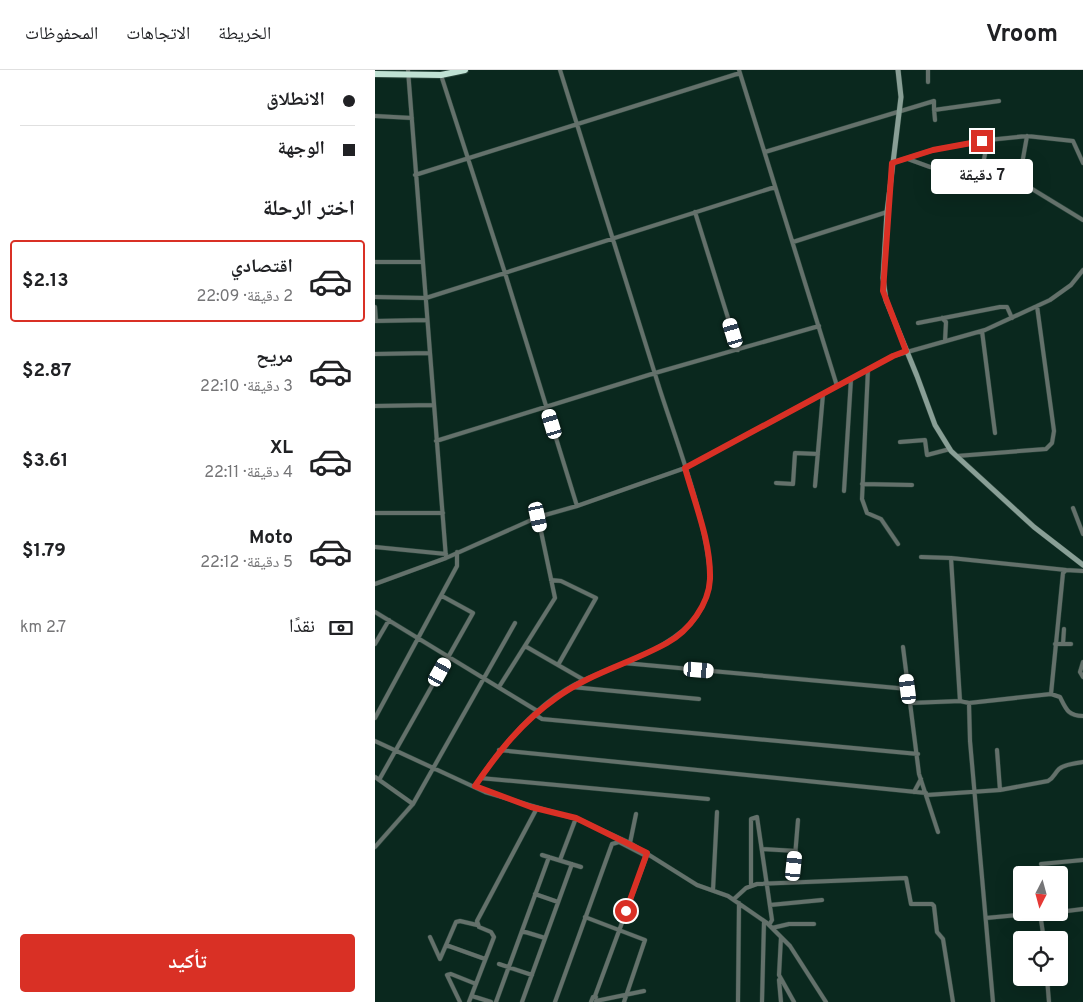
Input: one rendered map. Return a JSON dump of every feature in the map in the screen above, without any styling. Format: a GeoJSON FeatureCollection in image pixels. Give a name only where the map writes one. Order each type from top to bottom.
{"type":"FeatureCollection","features":[{"type":"Feature","properties":{"kind":"highway"},"geometry":{"type":"LineString","coordinates":[[375,74],[407,72],[441,75],[451,71],[465,70]]}},
{"type":"Feature","properties":{"kind":"street"},"geometry":{"type":"LineString","coordinates":[[475,786],[499,750],[537,713],[572,687],[669,642],[691,622],[705,602],[710,580],[706,541],[685,468],[560,70]]}},
{"type":"Feature","properties":{"kind":"street"},"geometry":{"type":"LineString","coordinates":[[898,70],[901,83],[887,212],[883,291],[935,425],[950,449],[1034,527],[1083,564]]}},
{"type":"Feature","properties":{"kind":"street"},"geometry":{"type":"LineString","coordinates":[[928,70],[928,82]]}},
{"type":"Feature","properties":{"kind":"street"},"geometry":{"type":"LineString","coordinates":[[415,175],[577,125],[739,71],[837,386]]}},
{"type":"Feature","properties":{"kind":"street"},"geometry":{"type":"LineString","coordinates":[[407,72],[446,556]]}},
{"type":"Feature","properties":{"kind":"street"},"geometry":{"type":"LineString","coordinates":[[441,75],[577,506]]}},
{"type":"Feature","properties":{"kind":"street"},"geometry":{"type":"LineString","coordinates":[[765,152],[934,101],[935,120]]}},
{"type":"Feature","properties":{"kind":"street"},"geometry":{"type":"LineString","coordinates":[[934,109],[999,101]]}},
{"type":"Feature","properties":{"kind":"street"},"geometry":{"type":"LineString","coordinates":[[375,116],[411,118]]}},
{"type":"Feature","properties":{"kind":"street"},"geometry":{"type":"LineString","coordinates":[[892,163],[933,150],[982,141],[1027,136],[1073,140],[1083,163]]}},
{"type":"Feature","properties":{"kind":"street"},"geometry":{"type":"LineString","coordinates":[[1019,181],[1027,136]]}},
{"type":"Feature","properties":{"kind":"street"},"geometry":{"type":"LineString","coordinates":[[981,175],[985,154],[982,141]]}},
{"type":"Feature","properties":{"kind":"street"},"geometry":{"type":"LineString","coordinates":[[908,159],[930,166],[1019,181],[1083,220]]}},
{"type":"Feature","properties":{"kind":"street"},"geometry":{"type":"LineString","coordinates":[[375,297],[425,298],[775,187]]}},
{"type":"Feature","properties":{"kind":"street"},"geometry":{"type":"LineString","coordinates":[[695,212],[738,350]]}},
{"type":"Feature","properties":{"kind":"street"},"geometry":{"type":"LineString","coordinates":[[793,242],[887,212]]}},
{"type":"Feature","properties":{"kind":"street"},"geometry":{"type":"LineString","coordinates":[[375,262],[423,262]]}},
{"type":"Feature","properties":{"kind":"street"},"geometry":{"type":"LineString","coordinates":[[375,584],[457,552],[538,517],[577,506],[685,468],[906,351],[982,331],[1037,306],[1057,295],[1083,270]]}},
{"type":"Feature","properties":{"kind":"street"},"geometry":{"type":"LineString","coordinates":[[957,456],[1047,449],[1052,442],[1054,431],[1037,306]]}},
{"type":"Feature","properties":{"kind":"street"},"geometry":{"type":"LineString","coordinates":[[375,307],[375,321],[427,320]]}},
{"type":"Feature","properties":{"kind":"street"},"geometry":{"type":"LineString","coordinates":[[918,323],[1000,307],[1007,307],[1012,318]]}},
{"type":"Feature","properties":{"kind":"street"},"geometry":{"type":"LineString","coordinates":[[943,318],[946,322],[945,340]]}},
{"type":"Feature","properties":{"kind":"street"},"geometry":{"type":"LineString","coordinates":[[436,441],[655,373],[819,326]]}},
{"type":"Feature","properties":{"kind":"street"},"geometry":{"type":"LineString","coordinates":[[982,331],[995,433]]}},
{"type":"Feature","properties":{"kind":"street"},"geometry":{"type":"LineString","coordinates":[[375,354],[430,353]]}},
{"type":"Feature","properties":{"kind":"street"},"geometry":{"type":"LineString","coordinates":[[868,370],[862,499],[867,513],[881,519],[898,544]]}},
{"type":"Feature","properties":{"kind":"street"},"geometry":{"type":"LineString","coordinates":[[844,491],[851,379]]}},
{"type":"Feature","properties":{"kind":"street"},"geometry":{"type":"LineString","coordinates":[[815,486],[823,394]]}},
{"type":"Feature","properties":{"kind":"street"},"geometry":{"type":"LineString","coordinates":[[375,406],[433,405]]}},
{"type":"Feature","properties":{"kind":"street"},"geometry":{"type":"LineString","coordinates":[[900,442],[925,440],[927,455],[950,449]]}},
{"type":"Feature","properties":{"kind":"street"},"geometry":{"type":"LineString","coordinates":[[776,483],[793,484],[795,452],[818,454]]}},
{"type":"Feature","properties":{"kind":"street"},"geometry":{"type":"LineString","coordinates":[[862,484],[912,485]]}},
{"type":"Feature","properties":{"kind":"street"},"geometry":{"type":"LineString","coordinates":[[1073,508],[1083,534]]}},
{"type":"Feature","properties":{"kind":"street"},"geometry":{"type":"LineString","coordinates":[[375,513],[443,513]]}},
{"type":"Feature","properties":{"kind":"street"},"geometry":{"type":"LineString","coordinates":[[499,687],[555,598],[538,517]]}},
{"type":"Feature","properties":{"kind":"street"},"geometry":{"type":"LineString","coordinates":[[375,547],[446,556]]}},
{"type":"Feature","properties":{"kind":"street"},"geometry":{"type":"LineString","coordinates":[[375,718],[457,566],[457,552]]}},
{"type":"Feature","properties":{"kind":"street"},"geometry":{"type":"LineString","coordinates":[[921,558],[951,558],[1083,571]]}},
{"type":"Feature","properties":{"kind":"street"},"geometry":{"type":"LineString","coordinates":[[951,558],[960,700],[962,701]]}},
{"type":"Feature","properties":{"kind":"street"},"geometry":{"type":"LineString","coordinates":[[1051,694],[1063,573],[1065,570]]}},
{"type":"Feature","properties":{"kind":"street"},"geometry":{"type":"LineString","coordinates":[[551,580],[561,581],[596,598],[558,665]]}},
{"type":"Feature","properties":{"kind":"street"},"geometry":{"type":"LineString","coordinates":[[413,804],[377,778],[396,750],[473,613],[441,596]]}},
{"type":"Feature","properties":{"kind":"street"},"geometry":{"type":"LineString","coordinates":[[375,612],[499,687],[537,713],[542,719],[918,754]]}},
{"type":"Feature","properties":{"kind":"street"},"geometry":{"type":"LineString","coordinates":[[375,644],[389,620]]}},
{"type":"Feature","properties":{"kind":"street"},"geometry":{"type":"LineString","coordinates":[[375,847],[413,804],[515,623]]}},
{"type":"Feature","properties":{"kind":"street"},"geometry":{"type":"LineString","coordinates":[[1063,644],[1064,629]]}},
{"type":"Feature","properties":{"kind":"street"},"geometry":{"type":"LineString","coordinates":[[1055,644],[1071,644]]}},
{"type":"Feature","properties":{"kind":"street"},"geometry":{"type":"LineString","coordinates":[[525,646],[584,680]]}},
{"type":"Feature","properties":{"kind":"street"},"geometry":{"type":"LineString","coordinates":[[903,648],[921,779],[938,832]]}},
{"type":"Feature","properties":{"kind":"street"},"geometry":{"type":"LineString","coordinates":[[623,662],[908,689]]}},
{"type":"Feature","properties":{"kind":"street"},"geometry":{"type":"LineString","coordinates":[[1083,662],[1080,672],[1083,676]]}},
{"type":"Feature","properties":{"kind":"street"},"geometry":{"type":"LineString","coordinates":[[572,687],[699,699]]}},
{"type":"Feature","properties":{"kind":"street"},"geometry":{"type":"LineString","coordinates":[[911,703],[962,701],[969,703],[1051,694],[1060,697],[1067,711],[1071,714],[1083,716]]}},
{"type":"Feature","properties":{"kind":"street"},"geometry":{"type":"LineString","coordinates":[[969,703],[970,741],[993,1002]]}},
{"type":"Feature","properties":{"kind":"street"},"geometry":{"type":"LineString","coordinates":[[375,741],[485,792],[576,818],[630,843],[693,882],[734,899],[770,926],[790,946],[826,1002]]}},
{"type":"Feature","properties":{"kind":"street"},"geometry":{"type":"LineString","coordinates":[[499,750],[926,794],[1000,790],[1047,781],[1053,779],[1059,769],[1073,763],[1083,762]]}},
{"type":"Feature","properties":{"kind":"street"},"geometry":{"type":"LineString","coordinates":[[997,750],[1000,790]]}},
{"type":"Feature","properties":{"kind":"street"},"geometry":{"type":"LineString","coordinates":[[480,778],[707,799]]}},
{"type":"Feature","properties":{"kind":"street"},"geometry":{"type":"LineString","coordinates":[[914,792],[921,779]]}},
{"type":"Feature","properties":{"kind":"street"},"geometry":{"type":"LineString","coordinates":[[477,925],[537,808]]}},
{"type":"Feature","properties":{"kind":"street"},"geometry":{"type":"LineString","coordinates":[[713,890],[717,812]]}},
{"type":"Feature","properties":{"kind":"street"},"geometry":{"type":"LineString","coordinates":[[630,843],[636,814]]}},
{"type":"Feature","properties":{"kind":"street"},"geometry":{"type":"LineString","coordinates":[[560,860],[576,818]]}},
{"type":"Feature","properties":{"kind":"street"},"geometry":{"type":"LineString","coordinates":[[751,886],[752,818],[759,819],[772,921],[770,926]]}},
{"type":"Feature","properties":{"kind":"street"},"geometry":{"type":"LineString","coordinates":[[793,881],[798,820]]}},
{"type":"Feature","properties":{"kind":"street"},"geometry":{"type":"LineString","coordinates":[[555,1002],[613,843],[619,842],[647,855]]}},
{"type":"Feature","properties":{"kind":"street"},"geometry":{"type":"LineString","coordinates":[[762,849],[795,851]]}},
{"type":"Feature","properties":{"kind":"street"},"geometry":{"type":"LineString","coordinates":[[542,855],[581,867]]}},
{"type":"Feature","properties":{"kind":"street"},"geometry":{"type":"LineString","coordinates":[[596,1000],[619,930],[647,855]]}},
{"type":"Feature","properties":{"kind":"street"},"geometry":{"type":"LineString","coordinates":[[496,1002],[549,857]]}},
{"type":"Feature","properties":{"kind":"street"},"geometry":{"type":"LineString","coordinates":[[1041,864],[1083,860]]}},
{"type":"Feature","properties":{"kind":"street"},"geometry":{"type":"LineString","coordinates":[[522,1002],[571,864]]}},
{"type":"Feature","properties":{"kind":"street"},"geometry":{"type":"LineString","coordinates":[[734,899],[751,886],[766,883],[906,878],[911,904],[933,904],[934,906],[937,932],[943,939],[953,1002]]}},
{"type":"Feature","properties":{"kind":"street"},"geometry":{"type":"LineString","coordinates":[[535,894],[558,902]]}},
{"type":"Feature","properties":{"kind":"street"},"geometry":{"type":"LineString","coordinates":[[770,905],[822,900]]}},
{"type":"Feature","properties":{"kind":"street"},"geometry":{"type":"LineString","coordinates":[[738,1002],[739,903]]}},
{"type":"Feature","properties":{"kind":"street"},"geometry":{"type":"LineString","coordinates":[[1068,911],[1083,910]]}},
{"type":"Feature","properties":{"kind":"street"},"geometry":{"type":"LineString","coordinates":[[986,918],[1013,916]]}},
{"type":"Feature","properties":{"kind":"street"},"geometry":{"type":"LineString","coordinates":[[585,917],[645,941],[624,1002]]}},
{"type":"Feature","properties":{"kind":"street"},"geometry":{"type":"LineString","coordinates":[[762,1002],[764,921]]}},
{"type":"Feature","properties":{"kind":"street"},"geometry":{"type":"LineString","coordinates":[[431,937],[439,959],[456,922],[477,925],[493,934],[469,1002]]}},
{"type":"Feature","properties":{"kind":"street"},"geometry":{"type":"LineString","coordinates":[[770,926],[814,924]]}},
{"type":"Feature","properties":{"kind":"street"},"geometry":{"type":"LineString","coordinates":[[522,931],[545,938]]}},
{"type":"Feature","properties":{"kind":"street"},"geometry":{"type":"LineString","coordinates":[[781,937],[779,975],[781,1002]]}},
{"type":"Feature","properties":{"kind":"street"},"geometry":{"type":"LineString","coordinates":[[447,945],[485,959]]}},
{"type":"Feature","properties":{"kind":"street"},"geometry":{"type":"LineString","coordinates":[[499,964],[532,975]]}},
{"type":"Feature","properties":{"kind":"street"},"geometry":{"type":"LineString","coordinates":[[460,1002],[447,975],[451,974],[476,984]]}},
{"type":"Feature","properties":{"kind":"street"},"geometry":{"type":"LineString","coordinates":[[779,975],[794,1002]]}},
{"type":"Feature","properties":{"kind":"street"},"geometry":{"type":"LineString","coordinates":[[1048,986],[1049,1002]]}},
{"type":"Feature","properties":{"kind":"street"},"geometry":{"type":"LineString","coordinates":[[591,1002],[644,991]]}},
{"type":"Feature","properties":{"kind":"street"},"geometry":{"type":"LineString","coordinates":[[472,996],[491,1002]]}},
{"type":"Feature","properties":{"kind":"route"},"geometry":{"type":"LineString","coordinates":[[626,911],[647,853],[619,837],[576,818],[531,807],[485,792],[475,786],[499,750],[534,714],[584,680],[669,642],[691,622],[705,602],[710,580],[706,541],[685,468],[893,356],[906,351],[883,291],[887,212],[892,163],[933,150],[982,141]]}}]}
